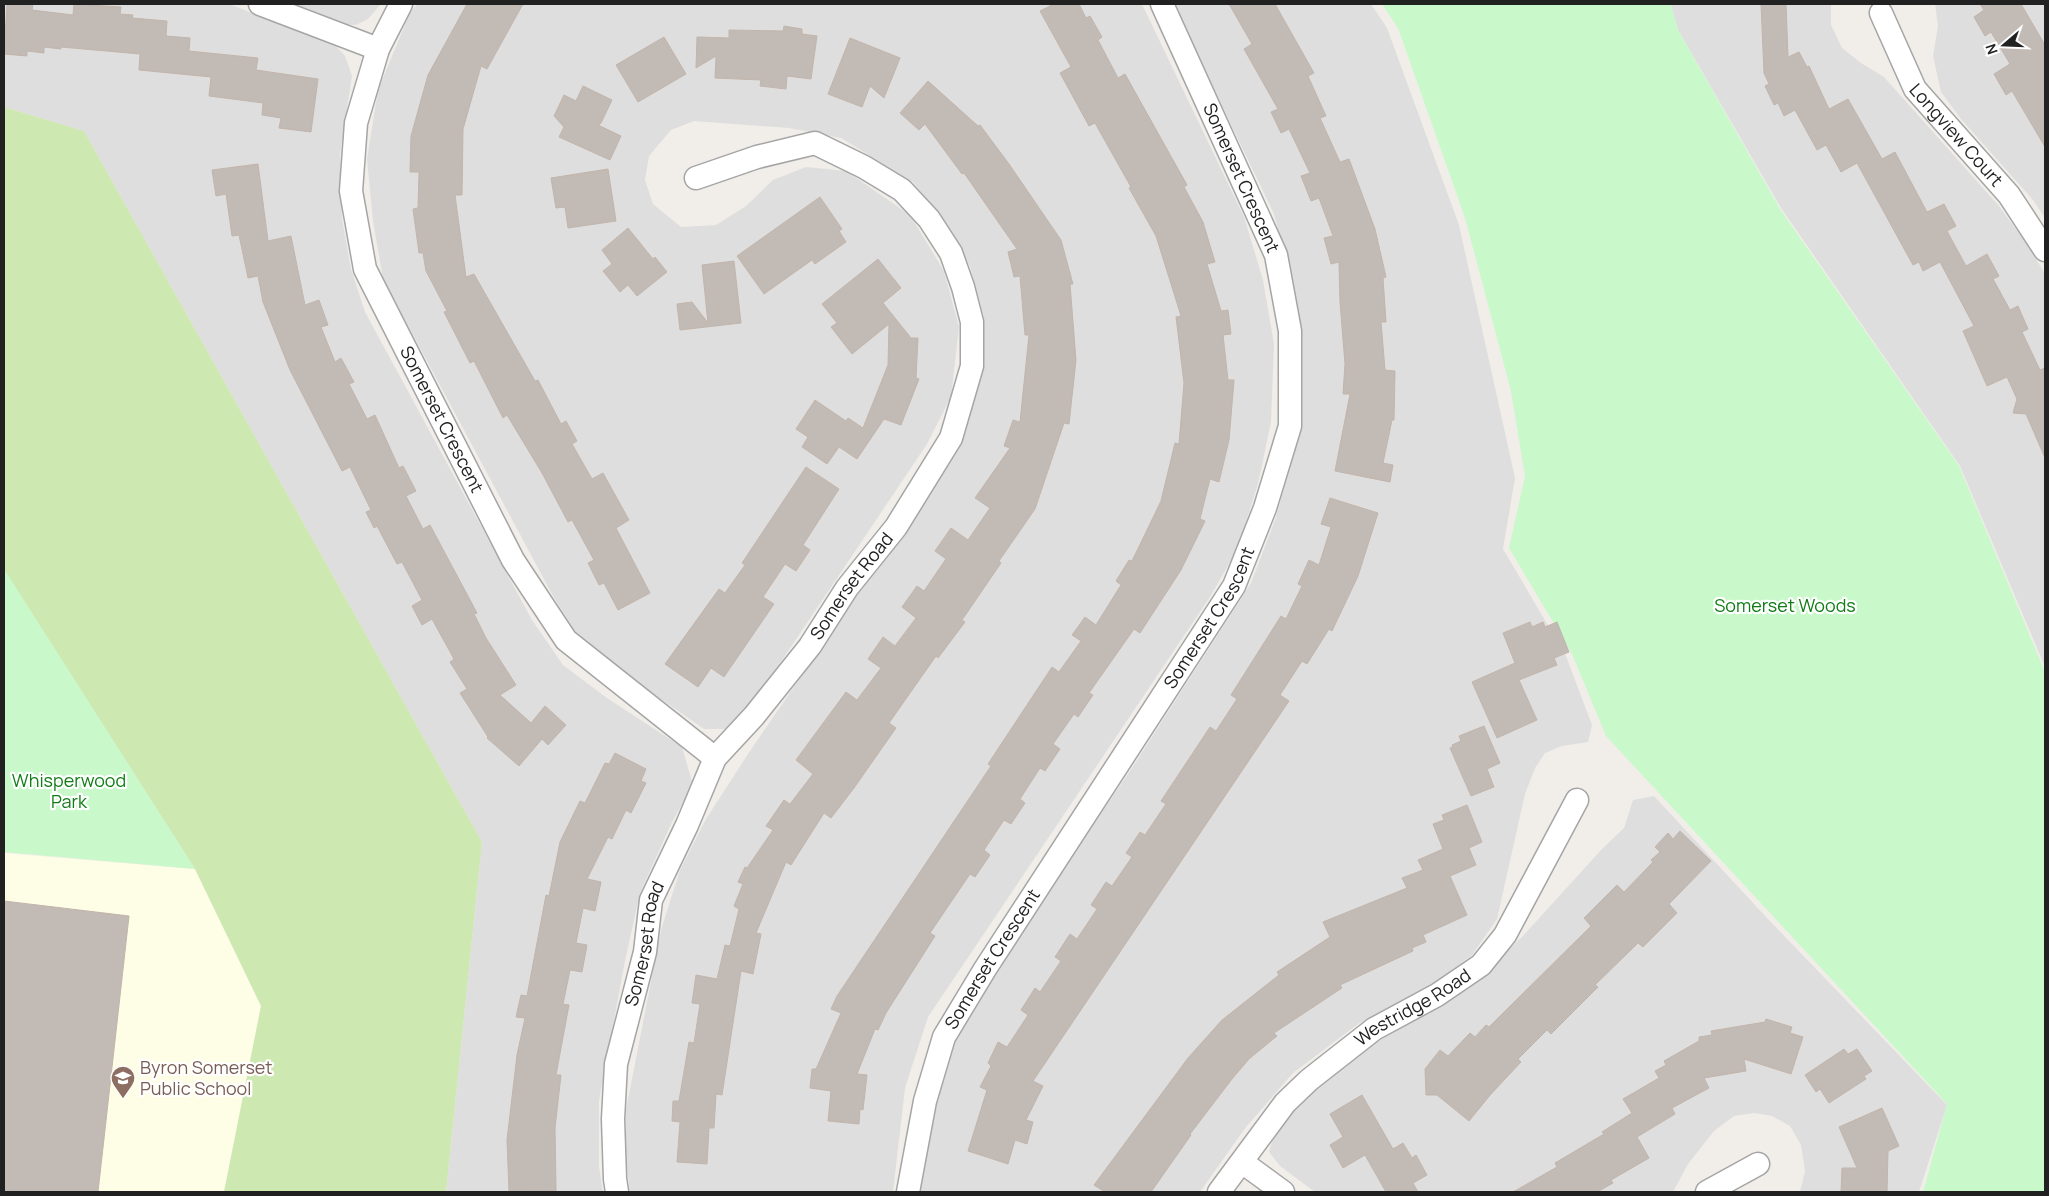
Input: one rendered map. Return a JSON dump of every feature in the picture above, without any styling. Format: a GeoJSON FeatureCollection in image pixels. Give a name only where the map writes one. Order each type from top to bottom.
{"type":"FeatureCollection","features":[{"type":"Feature","properties":{"kind":"street"},"geometry":{"type":"LineString","coordinates":[[260,4],[378,49]]}},
{"type":"Feature","properties":{"kind":"street","name":"Somerset Crescent"},"geometry":{"type":"LineString","coordinates":[[401,4],[378,49],[356,122],[351,191],[365,269],[513,560],[566,640],[715,758]]}},
{"type":"Feature","properties":{"kind":"street","name":"Somerset Crescent"},"geometry":{"type":"LineString","coordinates":[[908,1192],[925,1101],[944,1037],[984,969],[1234,586],[1265,508],[1290,426],[1290,331],[1276,255],[1162,4]]}},
{"type":"Feature","properties":{"kind":"street","name":"Longview Court"},"geometry":{"type":"LineString","coordinates":[[1881,13],[1914,89],[2009,195],[2045,250]]}},
{"type":"Feature","properties":{"kind":"street","name":"Somerset Road"},"geometry":{"type":"LineString","coordinates":[[618,1192],[615,1179],[613,1119],[616,1064],[645,952],[650,900],[687,824],[715,758],[754,716],[810,646],[847,588],[896,527],[951,438],[972,366],[972,322],[963,287],[951,253],[929,219],[902,190],[864,167],[815,143],[757,157],[696,178]]}},
{"type":"Feature","properties":{"kind":"street","name":"Westridge Road"},"geometry":{"type":"LineString","coordinates":[[1219,1192],[1285,1103],[1309,1080],[1374,1029],[1437,995],[1481,965],[1505,935],[1577,800]]}},
{"type":"Feature","properties":{"kind":"street"},"geometry":{"type":"LineString","coordinates":[[1242,1162],[1283,1192]]}},
{"type":"Feature","properties":{"kind":"street"},"geometry":{"type":"LineString","coordinates":[[1707,1192],[1758,1164]]}},
{"type":"Feature","properties":{"kind":"shaded area"},"geometry":{"type":"Polygon","coordinates":[[[4,4],[229,4],[335,45],[345,56],[352,76],[340,154],[342,219],[351,269],[365,312],[532,620],[563,665],[607,698],[682,747],[693,785],[672,822],[640,893],[625,961],[599,1101],[599,1167],[603,1192],[446,1192],[482,842],[84,131],[4,107],[4,4]]]}},
{"type":"Feature","properties":{"kind":"shaded area"},"geometry":{"type":"Polygon","coordinates":[[[294,4],[381,4],[368,19],[356,25],[343,24],[294,4]]]}},
{"type":"Feature","properties":{"kind":"shaded area"},"geometry":{"type":"Polygon","coordinates":[[[417,4],[1142,4],[1244,217],[1263,280],[1274,344],[1271,422],[1258,484],[1237,550],[1210,597],[928,1017],[905,1088],[893,1192],[630,1192],[626,1160],[626,1110],[661,930],[680,870],[706,819],[750,751],[951,458],[968,422],[984,360],[984,318],[970,266],[947,224],[913,182],[841,138],[789,128],[694,121],[671,130],[649,156],[645,180],[653,204],[681,227],[716,225],[746,206],[773,180],[806,167],[846,171],[910,215],[944,271],[959,327],[951,397],[927,444],[748,711],[724,729],[704,729],[599,656],[577,634],[553,596],[383,279],[373,221],[367,159],[378,90],[409,15],[417,4]]]}},
{"type":"Feature","properties":{"kind":"shaded area"},"geometry":{"type":"Polygon","coordinates":[[[1173,4],[1371,4],[1387,28],[1459,225],[1515,478],[1503,549],[1566,656],[1592,725],[1588,742],[1562,746],[1545,753],[1535,768],[1525,794],[1497,919],[1472,955],[1437,981],[1358,1024],[1293,1073],[1246,1127],[1200,1192],[920,1192],[936,1089],[954,1035],[987,979],[1130,771],[1251,583],[1275,520],[1299,437],[1301,368],[1295,292],[1274,214],[1173,4]]]}},
{"type":"Feature","properties":{"kind":"shaded area"},"geometry":{"type":"Polygon","coordinates":[[[1670,4],[1831,4],[1831,25],[1842,48],[1861,63],[1884,77],[1999,206],[2027,244],[2045,274],[2045,667],[1960,466],[1781,208],[1678,30],[1670,4]]]}},
{"type":"Feature","properties":{"kind":"shaded area"},"geometry":{"type":"Polygon","coordinates":[[[1935,4],[2045,4],[2045,218],[2033,200],[1961,119],[1941,92],[1933,56],[1938,26],[1935,4]]]}},
{"type":"Feature","properties":{"kind":"shaded area"},"geometry":{"type":"Polygon","coordinates":[[[1654,796],[1767,918],[1947,1105],[1919,1192],[1800,1192],[1805,1171],[1801,1145],[1790,1126],[1772,1116],[1754,1113],[1734,1116],[1714,1131],[1688,1164],[1673,1192],[1315,1192],[1280,1166],[1269,1152],[1274,1134],[1304,1097],[1346,1060],[1439,1006],[1481,976],[1522,937],[1602,849],[1624,828],[1633,800],[1654,796]]]}},
{"type":"Feature","properties":{"kind":"shaded area","name":"Byron Somerset Public School"},"geometry":{"type":"Polygon","coordinates":[[[4,853],[195,869],[261,1006],[224,1192],[4,1192],[4,853]]]}},
{"type":"Feature","properties":{"kind":"green space","name":"Somerset Woods"},"geometry":{"type":"Polygon","coordinates":[[[1382,4],[1671,4],[1678,30],[1780,209],[1959,466],[2045,672],[2045,1192],[1923,1192],[1947,1104],[1606,736],[1572,654],[1509,548],[1525,476],[1511,391],[1465,218],[1398,28],[1382,4]]]}},
{"type":"Feature","properties":{"kind":"green space"},"geometry":{"type":"Polygon","coordinates":[[[4,107],[84,131],[482,842],[446,1192],[224,1192],[261,1006],[195,869],[4,570],[4,107]]]}},
{"type":"Feature","properties":{"kind":"green space","name":"Whisperwood Park"},"geometry":{"type":"Polygon","coordinates":[[[4,569],[195,869],[4,852],[4,569]]]}},
{"type":"Feature","properties":{"kind":"building"},"geometry":{"type":"Polygon","coordinates":[[[7,4],[33,4],[32,10],[73,15],[74,4],[121,7],[120,14],[133,15],[132,18],[167,21],[166,36],[190,38],[189,51],[258,58],[256,70],[318,79],[311,132],[279,128],[281,118],[262,115],[263,103],[209,96],[211,77],[139,70],[140,54],[44,47],[44,53],[27,51],[27,56],[4,54],[7,4]]]}},
{"type":"Feature","properties":{"kind":"building"},"geometry":{"type":"Polygon","coordinates":[[[467,4],[523,4],[487,69],[481,66],[463,129],[462,195],[455,195],[466,277],[474,274],[535,381],[538,380],[561,424],[566,421],[577,441],[572,444],[592,479],[603,473],[629,520],[616,528],[650,593],[618,610],[604,583],[599,585],[588,563],[594,560],[572,520],[568,522],[542,473],[507,415],[503,418],[474,361],[470,363],[444,312],[447,311],[426,271],[423,253],[419,253],[413,209],[418,208],[419,172],[410,172],[411,136],[428,75],[467,4]]]}},
{"type":"Feature","properties":{"kind":"building"},"geometry":{"type":"Polygon","coordinates":[[[1054,4],[1079,4],[1086,18],[1090,16],[1102,37],[1098,40],[1118,78],[1125,74],[1187,185],[1184,187],[1203,222],[1215,262],[1207,264],[1221,311],[1228,310],[1231,334],[1223,335],[1228,380],[1234,380],[1229,440],[1219,482],[1210,479],[1200,519],[1205,521],[1181,570],[1140,633],[1134,629],[1089,693],[1093,695],[1078,717],[1074,714],[1053,744],[1060,749],[1045,771],[1040,768],[1020,799],[1025,803],[1011,824],[1004,820],[984,850],[990,855],[975,877],[970,874],[930,933],[935,936],[886,1013],[878,1030],[875,1029],[857,1074],[867,1075],[863,1110],[860,1109],[859,1124],[828,1121],[831,1091],[810,1088],[812,1069],[816,1069],[841,1013],[831,1009],[837,996],[991,766],[988,764],[1052,667],[1059,672],[1081,641],[1072,635],[1085,617],[1096,625],[1121,585],[1116,581],[1129,560],[1132,561],[1161,501],[1175,443],[1179,444],[1184,383],[1176,317],[1181,316],[1156,236],[1095,123],[1089,126],[1060,73],[1071,67],[1040,11],[1054,4]]]}},
{"type":"Feature","properties":{"kind":"building"},"geometry":{"type":"Polygon","coordinates":[[[1229,4],[1275,4],[1314,73],[1308,76],[1326,116],[1320,118],[1340,162],[1349,159],[1375,229],[1386,277],[1383,278],[1386,322],[1381,322],[1385,370],[1395,371],[1394,420],[1392,420],[1383,463],[1393,465],[1390,482],[1335,471],[1350,394],[1343,394],[1345,364],[1339,262],[1331,264],[1324,238],[1333,236],[1319,198],[1311,201],[1301,176],[1310,173],[1289,129],[1281,133],[1271,112],[1278,109],[1244,49],[1252,44],[1229,4]]]}},
{"type":"Feature","properties":{"kind":"building"},"geometry":{"type":"Polygon","coordinates":[[[1761,4],[1786,4],[1788,57],[1799,52],[1807,67],[1809,66],[1829,109],[1848,99],[1882,159],[1895,152],[1927,212],[1944,204],[1956,226],[1947,231],[1966,266],[1987,254],[1999,276],[1993,279],[2010,310],[2018,306],[2028,329],[2022,332],[2040,370],[2045,368],[2045,458],[2026,414],[2013,413],[2017,399],[2007,377],[1987,386],[1963,331],[1974,326],[1940,262],[1923,271],[1919,262],[1913,265],[1857,163],[1841,172],[1826,145],[1817,150],[1795,110],[1784,116],[1778,103],[1774,105],[1765,86],[1769,84],[1764,73],[1761,4]]]}},
{"type":"Feature","properties":{"kind":"building"},"geometry":{"type":"Polygon","coordinates":[[[1980,4],[2021,4],[2045,45],[2045,147],[2012,91],[2006,95],[1994,74],[2010,64],[1991,32],[1985,36],[1974,17],[1984,10],[1980,4]]]}},
{"type":"Feature","properties":{"kind":"building"},"geometry":{"type":"Polygon","coordinates":[[[784,26],[802,29],[802,34],[817,36],[811,79],[787,76],[786,89],[760,86],[761,80],[715,78],[716,56],[696,68],[697,37],[729,38],[729,30],[783,31],[784,26]]]}},
{"type":"Feature","properties":{"kind":"building"},"geometry":{"type":"Polygon","coordinates":[[[664,37],[686,74],[638,102],[616,65],[664,37]]]}},
{"type":"Feature","properties":{"kind":"building"},"geometry":{"type":"Polygon","coordinates":[[[850,38],[900,58],[884,98],[870,86],[862,107],[828,94],[850,38]]]}},
{"type":"Feature","properties":{"kind":"building"},"geometry":{"type":"Polygon","coordinates":[[[928,81],[978,126],[980,125],[1061,240],[1073,284],[1070,284],[1076,360],[1069,424],[1064,423],[1035,509],[999,561],[1001,563],[962,620],[965,622],[938,658],[936,656],[889,723],[896,728],[854,788],[831,818],[824,813],[791,865],[786,862],[756,933],[761,934],[753,974],[741,971],[722,1095],[716,1094],[714,1128],[709,1128],[707,1164],[677,1162],[680,1122],[672,1121],[673,1101],[679,1101],[689,1042],[694,1043],[700,1004],[692,1003],[696,975],[717,979],[725,945],[730,946],[739,909],[734,906],[743,884],[738,882],[745,867],[747,868],[773,830],[766,826],[784,800],[790,804],[813,774],[796,760],[846,692],[857,700],[881,668],[868,659],[883,637],[895,646],[916,618],[902,607],[917,586],[924,591],[946,559],[935,551],[951,528],[968,540],[990,508],[975,498],[1010,448],[1004,446],[1013,420],[1020,422],[1029,335],[1025,335],[1020,276],[1014,277],[1008,252],[1017,249],[964,173],[962,174],[925,124],[919,130],[900,113],[928,81]]]}},
{"type":"Feature","properties":{"kind":"building"},"geometry":{"type":"Polygon","coordinates":[[[583,86],[612,100],[601,123],[598,125],[621,136],[610,160],[559,137],[564,127],[554,116],[564,95],[576,101],[583,86]]]}},
{"type":"Feature","properties":{"kind":"building"},"geometry":{"type":"Polygon","coordinates":[[[258,164],[268,241],[291,236],[305,305],[319,300],[328,325],[321,327],[335,362],[341,358],[354,382],[349,384],[367,419],[375,415],[399,468],[403,466],[416,491],[406,496],[423,529],[430,525],[477,613],[474,614],[486,638],[516,685],[500,695],[531,723],[545,706],[566,725],[548,745],[542,739],[519,766],[487,738],[460,693],[467,689],[450,662],[454,659],[432,619],[422,625],[412,606],[422,600],[402,562],[397,564],[377,526],[374,528],[366,512],[371,510],[350,467],[342,471],[290,370],[263,302],[258,276],[248,278],[239,235],[232,236],[226,194],[216,196],[212,170],[258,164]]]}},
{"type":"Feature","properties":{"kind":"building"},"geometry":{"type":"Polygon","coordinates":[[[608,169],[616,221],[568,228],[565,207],[556,208],[551,178],[608,169]]]}},
{"type":"Feature","properties":{"kind":"building"},"geometry":{"type":"Polygon","coordinates":[[[820,197],[842,229],[839,231],[846,242],[815,264],[812,260],[764,294],[737,256],[820,197]]]}},
{"type":"Feature","properties":{"kind":"building"},"geometry":{"type":"Polygon","coordinates":[[[628,228],[653,259],[655,257],[667,272],[637,296],[628,285],[620,292],[603,271],[612,264],[602,250],[628,228]]]}},
{"type":"Feature","properties":{"kind":"building"},"geometry":{"type":"Polygon","coordinates":[[[878,259],[901,288],[883,303],[911,338],[918,338],[916,378],[919,379],[901,425],[884,419],[857,459],[839,447],[827,464],[802,447],[808,437],[796,429],[815,400],[846,421],[848,418],[863,428],[888,365],[889,324],[852,354],[831,327],[837,323],[822,304],[878,259]]]}},
{"type":"Feature","properties":{"kind":"building"},"geometry":{"type":"Polygon","coordinates":[[[734,261],[741,323],[680,330],[677,304],[692,302],[708,323],[702,265],[734,261]]]}},
{"type":"Feature","properties":{"kind":"building"},"geometry":{"type":"Polygon","coordinates":[[[806,467],[839,489],[803,545],[810,550],[796,571],[785,564],[763,597],[774,604],[724,677],[711,668],[698,687],[665,664],[719,589],[725,593],[745,565],[742,563],[806,467]]]}},
{"type":"Feature","properties":{"kind":"building"},"geometry":{"type":"Polygon","coordinates":[[[1330,498],[1378,513],[1358,576],[1332,631],[1329,629],[1307,664],[1302,661],[1280,695],[1289,701],[1033,1081],[1043,1086],[1026,1120],[1033,1122],[1027,1144],[1015,1140],[1008,1164],[968,1151],[987,1090],[980,1087],[991,1066],[988,1063],[998,1042],[1007,1047],[1028,1015],[1021,1010],[1035,988],[1040,992],[1061,961],[1055,957],[1070,934],[1077,939],[1097,909],[1091,905],[1106,882],[1112,886],[1132,857],[1126,853],[1140,832],[1145,835],[1166,804],[1161,801],[1210,727],[1216,731],[1237,699],[1231,695],[1281,616],[1286,619],[1302,586],[1298,584],[1309,560],[1319,565],[1331,527],[1321,524],[1330,498]]]}},
{"type":"Feature","properties":{"kind":"building"},"geometry":{"type":"Polygon","coordinates":[[[1530,622],[1532,627],[1543,622],[1545,627],[1557,622],[1569,652],[1554,658],[1557,665],[1519,680],[1537,720],[1497,738],[1472,682],[1515,663],[1503,633],[1530,622]]]}},
{"type":"Feature","properties":{"kind":"building"},"geometry":{"type":"Polygon","coordinates":[[[1484,726],[1500,763],[1487,769],[1494,787],[1471,796],[1450,748],[1461,741],[1459,736],[1484,726]]]}},
{"type":"Feature","properties":{"kind":"building"},"geometry":{"type":"Polygon","coordinates":[[[615,753],[646,769],[641,781],[646,783],[631,813],[626,810],[612,839],[608,837],[587,879],[601,882],[595,911],[583,908],[576,943],[587,945],[582,972],[570,970],[563,1004],[569,1005],[556,1075],[561,1075],[555,1128],[556,1191],[509,1192],[507,1140],[517,1055],[525,1018],[516,1017],[521,995],[527,996],[546,895],[549,896],[560,842],[580,801],[585,803],[605,763],[609,764],[615,753]]]}},
{"type":"Feature","properties":{"kind":"building"},"geometry":{"type":"Polygon","coordinates":[[[1467,805],[1482,842],[1469,848],[1476,865],[1450,876],[1467,915],[1423,935],[1426,942],[1412,948],[1413,951],[1340,985],[1342,988],[1274,1033],[1277,1036],[1249,1059],[1232,1079],[1190,1134],[1151,1192],[1105,1192],[1094,1185],[1188,1058],[1222,1020],[1279,975],[1277,972],[1330,937],[1323,922],[1407,888],[1402,878],[1423,870],[1418,860],[1443,849],[1433,824],[1444,820],[1442,815],[1467,805]]]}},
{"type":"Feature","properties":{"kind":"building"},"geometry":{"type":"Polygon","coordinates":[[[1680,831],[1711,861],[1669,904],[1677,913],[1643,947],[1638,943],[1595,985],[1598,987],[1551,1034],[1547,1030],[1518,1059],[1521,1062],[1469,1121],[1437,1095],[1426,1095],[1425,1069],[1440,1050],[1448,1056],[1470,1033],[1475,1037],[1486,1025],[1489,1027],[1591,926],[1584,918],[1617,885],[1624,892],[1660,852],[1655,847],[1668,833],[1673,839],[1680,831]]]}},
{"type":"Feature","properties":{"kind":"building"},"geometry":{"type":"Polygon","coordinates":[[[4,901],[129,916],[98,1192],[4,1192],[4,901]]]}},
{"type":"Feature","properties":{"kind":"building"},"geometry":{"type":"Polygon","coordinates":[[[1766,1019],[1792,1027],[1790,1033],[1803,1037],[1791,1074],[1744,1059],[1746,1071],[1704,1078],[1709,1088],[1672,1108],[1675,1114],[1637,1137],[1649,1158],[1611,1180],[1613,1183],[1597,1192],[1513,1192],[1557,1167],[1555,1163],[1604,1134],[1602,1132],[1632,1113],[1623,1099],[1659,1078],[1655,1071],[1666,1065],[1664,1061],[1699,1041],[1699,1037],[1712,1035],[1711,1031],[1765,1022],[1766,1019]]]}},
{"type":"Feature","properties":{"kind":"building"},"geometry":{"type":"Polygon","coordinates":[[[1844,1049],[1848,1054],[1857,1049],[1872,1071],[1864,1076],[1866,1079],[1829,1103],[1820,1089],[1816,1092],[1805,1075],[1844,1049]]]}},
{"type":"Feature","properties":{"kind":"building"},"geometry":{"type":"Polygon","coordinates":[[[1362,1095],[1393,1149],[1403,1143],[1412,1158],[1416,1155],[1427,1175],[1413,1183],[1418,1192],[1386,1192],[1365,1155],[1343,1168],[1330,1145],[1343,1137],[1330,1114],[1362,1095]]]}},
{"type":"Feature","properties":{"kind":"building"},"geometry":{"type":"Polygon","coordinates":[[[1882,1108],[1899,1146],[1888,1151],[1887,1192],[1841,1192],[1842,1168],[1857,1168],[1839,1127],[1882,1108]]]}},
{"type":"Feature","properties":{"kind":"place","name":"Byron Somerset Public School"},"geometry":{"type":"Point","coordinates":[123,1099]}}]}
